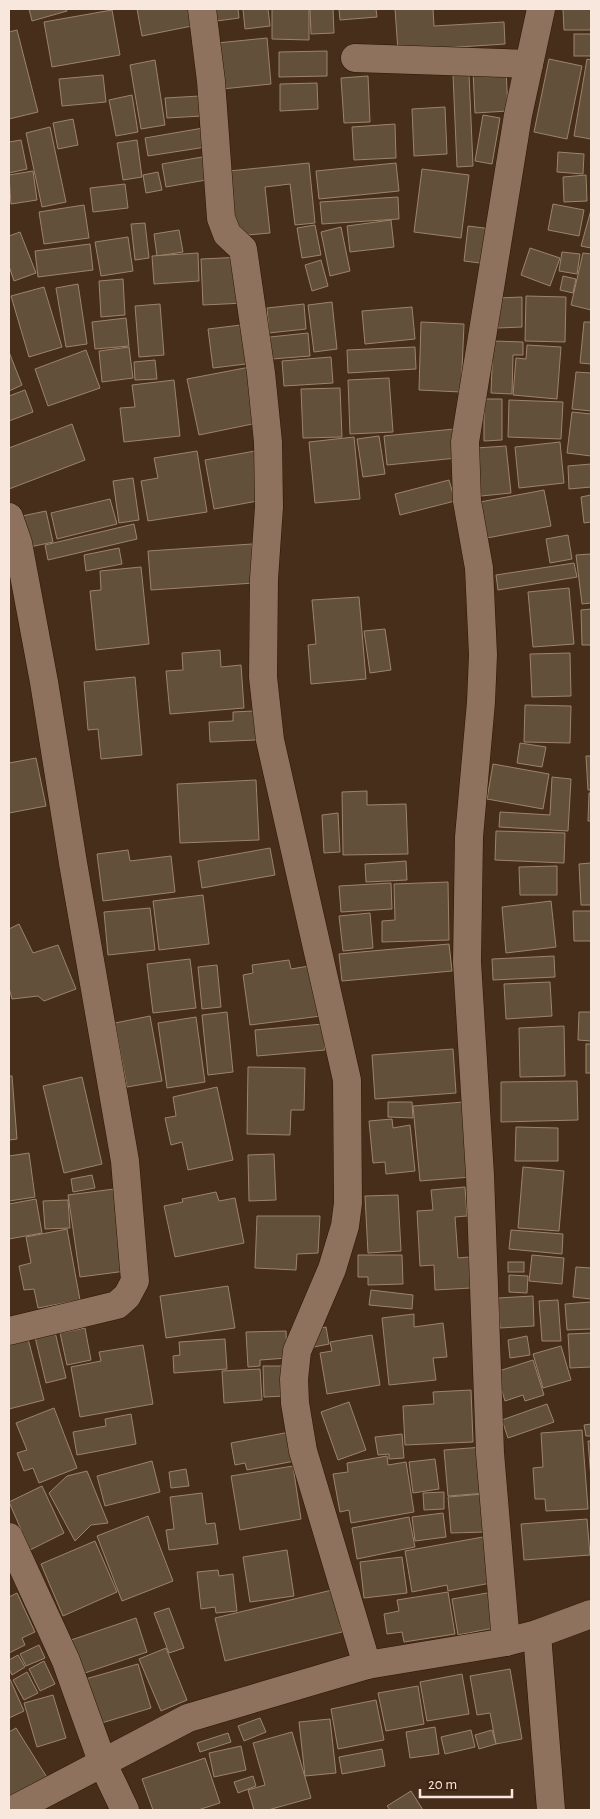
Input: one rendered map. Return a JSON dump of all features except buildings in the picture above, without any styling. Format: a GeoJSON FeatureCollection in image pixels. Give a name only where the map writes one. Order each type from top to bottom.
{"type":"FeatureCollection","features":[{"type":"Feature","properties":{"kind":"street"},"geometry":{"type":"LineString","coordinates":[[202,9],[211,81],[221,218],[227,234],[243,249],[261,373],[268,442],[269,508],[264,579],[263,677],[270,740],[347,1080],[348,1203],[345,1226],[332,1269],[297,1351],[294,1379],[295,1403],[303,1451],[367,1665]]}},
{"type":"Feature","properties":{"kind":"street"},"geometry":{"type":"LineString","coordinates":[[506,1642],[490,1453],[480,1176],[467,962],[469,837],[481,702],[482,655],[478,568],[467,501],[465,442],[518,115],[541,9]]}},
{"type":"Feature","properties":{"kind":"street"},"geometry":{"type":"LineString","coordinates":[[355,58],[530,64]]}},
{"type":"Feature","properties":{"kind":"street"},"geometry":{"type":"LineString","coordinates":[[9,517],[18,543],[44,682],[73,863],[125,1161],[134,1281],[127,1296],[117,1306],[9,1331]]}},
{"type":"Feature","properties":{"kind":"street"},"geometry":{"type":"LineString","coordinates":[[9,1537],[66,1661],[103,1764],[125,1810]]}},
{"type":"Feature","properties":{"kind":"street"},"geometry":{"type":"LineString","coordinates":[[14,1810],[188,1718],[367,1665],[506,1642],[537,1634],[591,1614]]}},
{"type":"Feature","properties":{"kind":"street"},"geometry":{"type":"LineString","coordinates":[[537,1634],[551,1810]]}}]}
